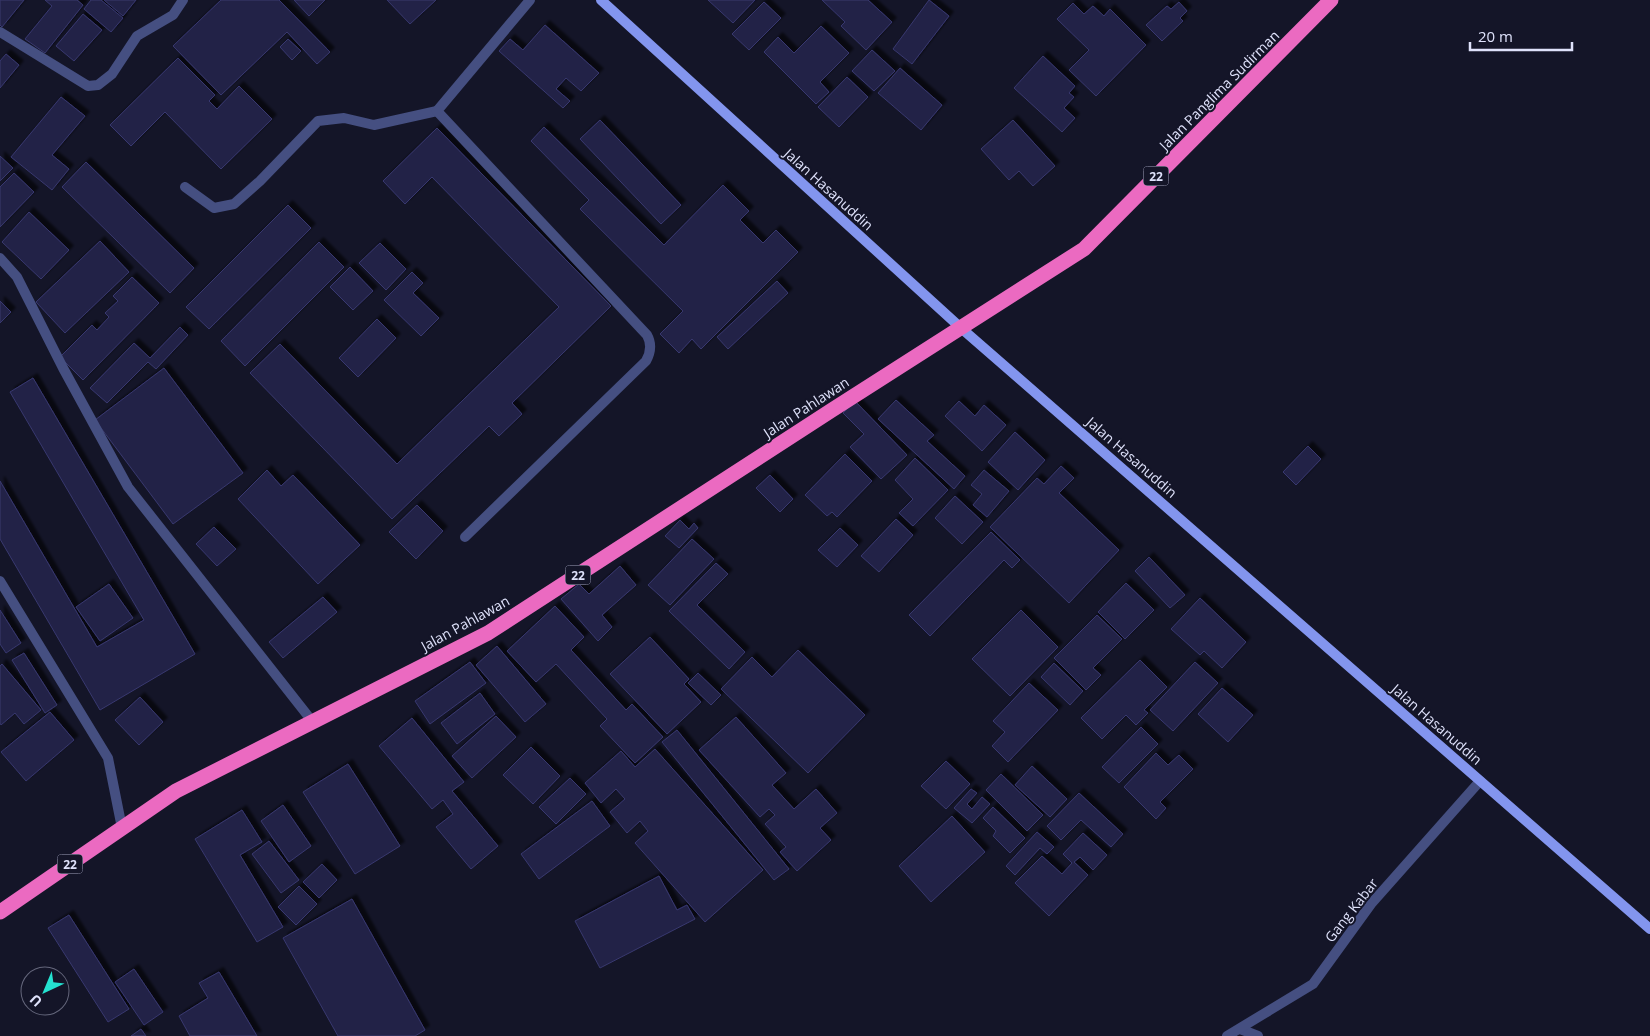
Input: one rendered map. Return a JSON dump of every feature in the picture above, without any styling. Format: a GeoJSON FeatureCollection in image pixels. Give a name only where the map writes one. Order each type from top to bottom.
{"type":"FeatureCollection","features":[{"type":"Feature","properties":{"kind":"highway","name":"Jalan Panglima Sudirman"},"geometry":{"type":"LineString","coordinates":[[961,328],[1084,249],[1331,0]]}},
{"type":"Feature","properties":{"kind":"highway","name":"Jalan Pahlawan"},"geometry":{"type":"LineString","coordinates":[[0,912],[176,791],[488,633],[961,328]]}},
{"type":"Feature","properties":{"kind":"main road","name":"Jalan Hasanuddin"},"geometry":{"type":"LineString","coordinates":[[601,0],[961,328],[1650,929]]}},
{"type":"Feature","properties":{"kind":"street"},"geometry":{"type":"LineString","coordinates":[[0,32],[88,86],[98,85],[112,74],[137,36],[173,15],[183,0]]}},
{"type":"Feature","properties":{"kind":"street"},"geometry":{"type":"LineString","coordinates":[[185,187],[214,208],[234,204],[260,181],[318,121],[344,118],[374,125],[437,112],[530,0]]}},
{"type":"Feature","properties":{"kind":"street"},"geometry":{"type":"LineString","coordinates":[[437,112],[646,335],[650,347],[646,361],[465,537]]}},
{"type":"Feature","properties":{"kind":"street"},"geometry":{"type":"LineString","coordinates":[[0,258],[17,277],[63,368],[128,487],[312,721]]}},
{"type":"Feature","properties":{"kind":"street"},"geometry":{"type":"LineString","coordinates":[[0,581],[108,758],[122,828]]}},
{"type":"Feature","properties":{"kind":"street","name":"Gang Kabar"},"geometry":{"type":"LineString","coordinates":[[1227,1036],[1313,984],[1371,904],[1480,781]]}},
{"type":"Feature","properties":{"kind":"street"},"geometry":{"type":"LineString","coordinates":[[1240,1028],[1258,1036]]}},
{"type":"Feature","properties":{"kind":"building"},"geometry":{"type":"Polygon","coordinates":[[[0,0],[24,0],[2,27],[0,25],[0,0]]]}},
{"type":"Feature","properties":{"kind":"building"},"geometry":{"type":"Polygon","coordinates":[[[45,0],[77,0],[83,5],[45,53],[25,39],[52,6],[45,0]]]}},
{"type":"Feature","properties":{"kind":"building"},"geometry":{"type":"Polygon","coordinates":[[[91,0],[101,0],[123,18],[111,32],[84,9],[91,0]]]}},
{"type":"Feature","properties":{"kind":"building"},"geometry":{"type":"Polygon","coordinates":[[[104,0],[136,0],[123,16],[104,0]]]}},
{"type":"Feature","properties":{"kind":"building"},"geometry":{"type":"Polygon","coordinates":[[[221,0],[279,0],[330,52],[317,64],[287,32],[221,95],[173,46],[221,0]]]}},
{"type":"Feature","properties":{"kind":"building"},"geometry":{"type":"Polygon","coordinates":[[[294,0],[325,0],[309,16],[294,0]]]}},
{"type":"Feature","properties":{"kind":"building"},"geometry":{"type":"Polygon","coordinates":[[[387,0],[436,0],[410,24],[387,0]]]}},
{"type":"Feature","properties":{"kind":"building"},"geometry":{"type":"Polygon","coordinates":[[[708,0],[755,0],[733,23],[708,0]]]}},
{"type":"Feature","properties":{"kind":"building"},"geometry":{"type":"Polygon","coordinates":[[[822,0],[868,0],[892,22],[866,50],[841,26],[845,22],[822,0]]]}},
{"type":"Feature","properties":{"kind":"building"},"geometry":{"type":"Polygon","coordinates":[[[929,0],[949,16],[912,64],[893,49],[929,0]]]}},
{"type":"Feature","properties":{"kind":"building"},"geometry":{"type":"Polygon","coordinates":[[[764,2],[781,18],[749,50],[732,34],[764,2]]]}},
{"type":"Feature","properties":{"kind":"building"},"geometry":{"type":"Polygon","coordinates":[[[1179,2],[1187,11],[1180,18],[1183,21],[1162,41],[1146,25],[1167,6],[1171,9],[1179,2]]]}},
{"type":"Feature","properties":{"kind":"building"},"geometry":{"type":"Polygon","coordinates":[[[1073,3],[1084,14],[1093,6],[1104,16],[1110,9],[1146,45],[1096,96],[1069,70],[1089,50],[1057,19],[1073,3]]]}},
{"type":"Feature","properties":{"kind":"building"},"geometry":{"type":"Polygon","coordinates":[[[83,14],[102,30],[74,61],[56,46],[83,14]]]}},
{"type":"Feature","properties":{"kind":"building"},"geometry":{"type":"Polygon","coordinates":[[[545,25],[599,73],[581,91],[566,78],[556,89],[570,101],[563,108],[499,51],[510,39],[523,50],[545,25]]]}},
{"type":"Feature","properties":{"kind":"building"},"geometry":{"type":"Polygon","coordinates":[[[821,26],[849,53],[820,82],[829,92],[816,104],[764,52],[778,37],[794,53],[821,26]]]}},
{"type":"Feature","properties":{"kind":"building"},"geometry":{"type":"Polygon","coordinates":[[[288,39],[301,51],[292,60],[280,47],[288,39]]]}},
{"type":"Feature","properties":{"kind":"building"},"geometry":{"type":"Polygon","coordinates":[[[872,50],[895,71],[874,91],[852,71],[872,50]]]}},
{"type":"Feature","properties":{"kind":"building"},"geometry":{"type":"Polygon","coordinates":[[[6,54],[19,65],[0,88],[0,61],[6,54]]]}},
{"type":"Feature","properties":{"kind":"building"},"geometry":{"type":"Polygon","coordinates":[[[1043,56],[1075,86],[1069,93],[1074,97],[1064,108],[1075,118],[1062,132],[1014,88],[1043,56]]]}},
{"type":"Feature","properties":{"kind":"building"},"geometry":{"type":"Polygon","coordinates":[[[178,58],[215,95],[209,101],[217,109],[239,86],[272,119],[221,169],[165,112],[131,146],[110,125],[178,58]]]}},
{"type":"Feature","properties":{"kind":"building"},"geometry":{"type":"Polygon","coordinates":[[[900,68],[942,105],[921,130],[878,93],[900,68]]]}},
{"type":"Feature","properties":{"kind":"building"},"geometry":{"type":"Polygon","coordinates":[[[847,77],[868,97],[839,127],[818,107],[847,77]]]}},
{"type":"Feature","properties":{"kind":"building"},"geometry":{"type":"Polygon","coordinates":[[[61,97],[85,116],[52,155],[69,169],[52,190],[11,157],[61,97]]]}},
{"type":"Feature","properties":{"kind":"building"},"geometry":{"type":"Polygon","coordinates":[[[600,120],[681,205],[661,224],[580,139],[600,120]]]}},
{"type":"Feature","properties":{"kind":"building"},"geometry":{"type":"Polygon","coordinates":[[[1013,120],[1055,166],[1033,186],[1019,171],[1009,180],[981,149],[1013,120]]]}},
{"type":"Feature","properties":{"kind":"building"},"geometry":{"type":"Polygon","coordinates":[[[544,127],[664,245],[723,185],[749,211],[740,220],[763,243],[776,230],[798,252],[701,349],[692,339],[679,353],[660,334],[683,311],[580,209],[589,200],[531,141],[544,127]]]}},
{"type":"Feature","properties":{"kind":"building"},"geometry":{"type":"Polygon","coordinates":[[[437,128],[611,306],[512,403],[522,414],[499,436],[489,426],[392,519],[250,373],[280,344],[397,464],[559,307],[432,177],[405,204],[383,181],[437,128]]]}},
{"type":"Feature","properties":{"kind":"building"},"geometry":{"type":"Polygon","coordinates":[[[0,156],[13,168],[0,181],[0,156]]]}},
{"type":"Feature","properties":{"kind":"building"},"geometry":{"type":"Polygon","coordinates":[[[86,162],[194,268],[170,293],[62,187],[86,162]]]}},
{"type":"Feature","properties":{"kind":"building"},"geometry":{"type":"Polygon","coordinates":[[[14,173],[34,192],[0,227],[0,187],[14,173]]]}},
{"type":"Feature","properties":{"kind":"building"},"geometry":{"type":"Polygon","coordinates":[[[288,205],[311,228],[209,329],[186,307],[288,205]]]}},
{"type":"Feature","properties":{"kind":"building"},"geometry":{"type":"Polygon","coordinates":[[[29,212],[69,250],[41,279],[2,242],[29,212]]]}},
{"type":"Feature","properties":{"kind":"building"},"geometry":{"type":"Polygon","coordinates":[[[100,241],[129,272],[65,333],[36,302],[100,241]]]}},
{"type":"Feature","properties":{"kind":"building"},"geometry":{"type":"Polygon","coordinates":[[[319,242],[344,267],[245,366],[221,341],[319,242]]]}},
{"type":"Feature","properties":{"kind":"building"},"geometry":{"type":"Polygon","coordinates":[[[380,243],[406,269],[386,290],[359,263],[380,243]]]}},
{"type":"Feature","properties":{"kind":"building"},"geometry":{"type":"Polygon","coordinates":[[[350,267],[373,291],[353,310],[330,287],[350,267]]]}},
{"type":"Feature","properties":{"kind":"building"},"geometry":{"type":"Polygon","coordinates":[[[412,272],[423,283],[413,293],[439,318],[421,336],[384,300],[412,272]]]}},
{"type":"Feature","properties":{"kind":"building"},"geometry":{"type":"Polygon","coordinates":[[[132,277],[159,303],[83,380],[60,357],[92,325],[97,330],[109,317],[105,313],[118,301],[113,296],[132,277]]]}},
{"type":"Feature","properties":{"kind":"building"},"geometry":{"type":"Polygon","coordinates":[[[777,281],[788,293],[728,349],[717,337],[777,281]]]}},
{"type":"Feature","properties":{"kind":"building"},"geometry":{"type":"Polygon","coordinates":[[[0,301],[11,312],[0,323],[0,301]]]}},
{"type":"Feature","properties":{"kind":"building"},"geometry":{"type":"Polygon","coordinates":[[[377,319],[396,338],[358,377],[339,358],[377,319]]]}},
{"type":"Feature","properties":{"kind":"building"},"geometry":{"type":"Polygon","coordinates":[[[180,327],[188,335],[156,369],[148,362],[107,403],[90,388],[134,343],[150,358],[180,327]]]}},
{"type":"Feature","properties":{"kind":"building"},"geometry":{"type":"Polygon","coordinates":[[[164,368],[243,473],[173,524],[95,420],[164,368]]]}},
{"type":"Feature","properties":{"kind":"building"},"geometry":{"type":"Polygon","coordinates":[[[33,378],[195,654],[100,710],[0,539],[0,481],[97,647],[144,620],[10,392],[33,378]]]}},
{"type":"Feature","properties":{"kind":"building"},"geometry":{"type":"Polygon","coordinates":[[[896,400],[934,435],[927,441],[965,476],[954,489],[878,419],[896,400]]]}},
{"type":"Feature","properties":{"kind":"building"},"geometry":{"type":"Polygon","coordinates":[[[855,401],[907,455],[881,479],[850,447],[864,434],[843,413],[855,401]]]}},
{"type":"Feature","properties":{"kind":"building"},"geometry":{"type":"Polygon","coordinates":[[[959,401],[975,416],[984,405],[1006,425],[982,451],[945,416],[959,401]]]}},
{"type":"Feature","properties":{"kind":"building"},"geometry":{"type":"Polygon","coordinates":[[[1015,432],[1045,460],[1018,490],[988,462],[1015,432]]]}},
{"type":"Feature","properties":{"kind":"building"},"geometry":{"type":"Polygon","coordinates":[[[1308,446],[1321,459],[1296,485],[1283,472],[1308,446]]]}},
{"type":"Feature","properties":{"kind":"building"},"geometry":{"type":"Polygon","coordinates":[[[845,454],[872,481],[837,517],[832,512],[827,516],[805,495],[845,454]]]}},
{"type":"Feature","properties":{"kind":"building"},"geometry":{"type":"Polygon","coordinates":[[[915,458],[948,490],[913,526],[899,513],[913,499],[895,480],[915,458]]]}},
{"type":"Feature","properties":{"kind":"building"},"geometry":{"type":"Polygon","coordinates":[[[1061,466],[1074,478],[1059,493],[1119,550],[1069,603],[990,527],[1037,478],[1044,484],[1061,466]]]}},
{"type":"Feature","properties":{"kind":"building"},"geometry":{"type":"Polygon","coordinates":[[[267,470],[281,486],[293,475],[360,545],[318,584],[238,499],[267,470]]]}},
{"type":"Feature","properties":{"kind":"building"},"geometry":{"type":"Polygon","coordinates":[[[984,470],[1009,491],[987,517],[973,505],[982,494],[971,485],[984,470]]]}},
{"type":"Feature","properties":{"kind":"building"},"geometry":{"type":"Polygon","coordinates":[[[770,475],[793,499],[780,512],[756,488],[770,475]]]}},
{"type":"Feature","properties":{"kind":"building"},"geometry":{"type":"Polygon","coordinates":[[[955,496],[983,522],[962,544],[935,518],[955,496]]]}},
{"type":"Feature","properties":{"kind":"building"},"geometry":{"type":"Polygon","coordinates":[[[417,505],[443,531],[416,559],[389,532],[417,505]]]}},
{"type":"Feature","properties":{"kind":"building"},"geometry":{"type":"Polygon","coordinates":[[[896,519],[913,535],[879,572],[861,556],[896,519]]]}},
{"type":"Feature","properties":{"kind":"building"},"geometry":{"type":"Polygon","coordinates":[[[680,520],[689,529],[694,523],[698,528],[679,548],[665,536],[680,520]]]}},
{"type":"Feature","properties":{"kind":"building"},"geometry":{"type":"Polygon","coordinates":[[[214,527],[236,549],[217,566],[196,544],[214,527]]]}},
{"type":"Feature","properties":{"kind":"building"},"geometry":{"type":"Polygon","coordinates":[[[840,528],[858,545],[837,567],[818,550],[840,528]]]}},
{"type":"Feature","properties":{"kind":"building"},"geometry":{"type":"Polygon","coordinates":[[[991,532],[1020,560],[1012,568],[1004,560],[930,636],[909,615],[991,532]]]}},
{"type":"Feature","properties":{"kind":"building"},"geometry":{"type":"Polygon","coordinates":[[[692,539],[714,559],[670,605],[648,585],[692,539]]]}},
{"type":"Feature","properties":{"kind":"building"},"geometry":{"type":"Polygon","coordinates":[[[1149,557],[1185,595],[1170,608],[1135,571],[1149,557]]]}},
{"type":"Feature","properties":{"kind":"building"},"geometry":{"type":"Polygon","coordinates":[[[716,563],[728,574],[697,605],[745,652],[729,669],[669,611],[716,563]]]}},
{"type":"Feature","properties":{"kind":"building"},"geometry":{"type":"Polygon","coordinates":[[[620,566],[636,585],[602,615],[612,627],[598,641],[561,599],[579,584],[589,594],[620,566]]]}},
{"type":"Feature","properties":{"kind":"building"},"geometry":{"type":"Polygon","coordinates":[[[1126,583],[1154,610],[1125,639],[1098,612],[1126,583]]]}},
{"type":"Feature","properties":{"kind":"building"},"geometry":{"type":"Polygon","coordinates":[[[109,584],[133,618],[100,641],[76,607],[109,584]]]}},
{"type":"Feature","properties":{"kind":"building"},"geometry":{"type":"Polygon","coordinates":[[[323,597],[337,612],[283,658],[269,642],[323,597]]]}},
{"type":"Feature","properties":{"kind":"building"},"geometry":{"type":"Polygon","coordinates":[[[1200,598],[1246,642],[1222,668],[1204,651],[1200,655],[1171,629],[1200,598]]]}},
{"type":"Feature","properties":{"kind":"building"},"geometry":{"type":"Polygon","coordinates":[[[555,606],[584,637],[571,650],[626,710],[632,704],[663,737],[635,763],[600,726],[607,719],[556,664],[536,682],[507,651],[555,606]]]}},
{"type":"Feature","properties":{"kind":"building"},"geometry":{"type":"Polygon","coordinates":[[[0,610],[21,643],[6,653],[0,644],[0,610]]]}},
{"type":"Feature","properties":{"kind":"building"},"geometry":{"type":"Polygon","coordinates":[[[1021,610],[1058,647],[1010,696],[972,659],[1021,610]]]}},
{"type":"Feature","properties":{"kind":"building"},"geometry":{"type":"Polygon","coordinates":[[[1097,615],[1122,639],[1093,668],[1101,675],[1086,690],[1054,658],[1097,615]]]}},
{"type":"Feature","properties":{"kind":"building"},"geometry":{"type":"Polygon","coordinates":[[[650,637],[689,679],[684,684],[701,702],[667,734],[610,674],[650,637]]]}},
{"type":"Feature","properties":{"kind":"building"},"geometry":{"type":"Polygon","coordinates":[[[497,646],[546,704],[525,722],[476,665],[497,646]]]}},
{"type":"Feature","properties":{"kind":"building"},"geometry":{"type":"Polygon","coordinates":[[[798,650],[865,715],[808,773],[721,689],[752,657],[772,677],[798,650]]]}},
{"type":"Feature","properties":{"kind":"building"},"geometry":{"type":"Polygon","coordinates":[[[24,653],[57,705],[45,713],[12,660],[24,653]]]}},
{"type":"Feature","properties":{"kind":"building"},"geometry":{"type":"Polygon","coordinates":[[[1140,660],[1167,687],[1144,710],[1148,713],[1136,725],[1126,715],[1102,739],[1081,718],[1140,660]]]}},
{"type":"Feature","properties":{"kind":"building"},"geometry":{"type":"Polygon","coordinates":[[[470,662],[486,683],[430,724],[415,701],[470,662]]]}},
{"type":"Feature","properties":{"kind":"building"},"geometry":{"type":"Polygon","coordinates":[[[1195,662],[1218,683],[1173,731],[1150,710],[1195,662]]]}},
{"type":"Feature","properties":{"kind":"building"},"geometry":{"type":"Polygon","coordinates":[[[1054,663],[1083,691],[1070,705],[1041,677],[1054,663]]]}},
{"type":"Feature","properties":{"kind":"building"},"geometry":{"type":"Polygon","coordinates":[[[2,664],[41,710],[24,724],[15,713],[1,725],[0,723],[0,666],[2,664]]]}},
{"type":"Feature","properties":{"kind":"building"},"geometry":{"type":"Polygon","coordinates":[[[698,673],[721,695],[711,705],[688,683],[698,673]]]}},
{"type":"Feature","properties":{"kind":"building"},"geometry":{"type":"Polygon","coordinates":[[[1029,683],[1058,710],[1008,762],[992,746],[1005,732],[993,721],[1029,683]]]}},
{"type":"Feature","properties":{"kind":"building"},"geometry":{"type":"Polygon","coordinates":[[[1222,688],[1253,715],[1228,742],[1198,714],[1222,688]]]}},
{"type":"Feature","properties":{"kind":"building"},"geometry":{"type":"Polygon","coordinates":[[[480,693],[495,714],[457,744],[441,723],[480,693]]]}},
{"type":"Feature","properties":{"kind":"building"},"geometry":{"type":"Polygon","coordinates":[[[140,697],[163,722],[139,745],[115,720],[140,697]]]}},
{"type":"Feature","properties":{"kind":"building"},"geometry":{"type":"Polygon","coordinates":[[[50,712],[74,740],[26,781],[1,752],[50,712]]]}},
{"type":"Feature","properties":{"kind":"building"},"geometry":{"type":"Polygon","coordinates":[[[496,716],[516,737],[472,778],[452,756],[496,716]]]}},
{"type":"Feature","properties":{"kind":"building"},"geometry":{"type":"Polygon","coordinates":[[[736,717],[786,773],[772,785],[794,809],[816,789],[837,813],[820,828],[831,840],[797,871],[780,852],[786,847],[765,824],[775,815],[769,809],[760,817],[699,750],[736,717]]]}},
{"type":"Feature","properties":{"kind":"building"},"geometry":{"type":"Polygon","coordinates":[[[412,718],[464,782],[452,791],[498,846],[471,869],[436,827],[453,814],[443,800],[432,809],[379,746],[412,718]]]}},
{"type":"Feature","properties":{"kind":"building"},"geometry":{"type":"Polygon","coordinates":[[[1141,727],[1158,744],[1119,783],[1102,767],[1141,727]]]}},
{"type":"Feature","properties":{"kind":"building"},"geometry":{"type":"Polygon","coordinates":[[[677,730],[789,869],[774,880],[662,742],[677,730]]]}},
{"type":"Feature","properties":{"kind":"building"},"geometry":{"type":"Polygon","coordinates":[[[531,747],[560,776],[533,804],[503,775],[531,747]]]}},
{"type":"Feature","properties":{"kind":"building"},"geometry":{"type":"Polygon","coordinates":[[[655,749],[763,870],[705,922],[635,843],[648,831],[640,821],[627,833],[610,812],[625,799],[616,789],[601,803],[585,783],[621,751],[635,767],[655,749]]]}},
{"type":"Feature","properties":{"kind":"building"},"geometry":{"type":"Polygon","coordinates":[[[1156,753],[1168,765],[1179,755],[1193,769],[1160,802],[1166,808],[1156,819],[1124,787],[1156,753]]]}},
{"type":"Feature","properties":{"kind":"building"},"geometry":{"type":"Polygon","coordinates":[[[946,761],[970,784],[946,809],[921,786],[946,761]]]}},
{"type":"Feature","properties":{"kind":"building"},"geometry":{"type":"Polygon","coordinates":[[[348,764],[400,846],[355,874],[303,792],[348,764]]]}},
{"type":"Feature","properties":{"kind":"building"},"geometry":{"type":"Polygon","coordinates":[[[1032,766],[1067,799],[1050,817],[1015,785],[1032,766]]]}},
{"type":"Feature","properties":{"kind":"building"},"geometry":{"type":"Polygon","coordinates":[[[1001,774],[1043,815],[1027,831],[986,790],[1001,774]]]}},
{"type":"Feature","properties":{"kind":"building"},"geometry":{"type":"Polygon","coordinates":[[[570,778],[586,794],[556,824],[539,807],[570,778]]]}},
{"type":"Feature","properties":{"kind":"building"},"geometry":{"type":"Polygon","coordinates":[[[971,789],[977,793],[967,804],[972,809],[982,797],[990,804],[972,823],[954,808],[971,789]]]}},
{"type":"Feature","properties":{"kind":"building"},"geometry":{"type":"Polygon","coordinates":[[[1079,793],[1123,834],[1111,847],[1081,820],[1061,840],[1047,826],[1079,793]]]}},
{"type":"Feature","properties":{"kind":"building"},"geometry":{"type":"Polygon","coordinates":[[[592,801],[610,826],[539,879],[521,854],[592,801]]]}},
{"type":"Feature","properties":{"kind":"building"},"geometry":{"type":"Polygon","coordinates":[[[283,805],[311,846],[289,862],[261,821],[283,805]]]}},
{"type":"Feature","properties":{"kind":"building"},"geometry":{"type":"Polygon","coordinates":[[[993,807],[1025,838],[1010,853],[993,836],[996,831],[983,818],[993,807]]]}},
{"type":"Feature","properties":{"kind":"building"},"geometry":{"type":"Polygon","coordinates":[[[242,810],[262,842],[240,855],[283,927],[257,942],[195,839],[242,810]]]}},
{"type":"Feature","properties":{"kind":"building"},"geometry":{"type":"Polygon","coordinates":[[[952,816],[985,852],[931,902],[899,866],[952,816]]]}},
{"type":"Feature","properties":{"kind":"building"},"geometry":{"type":"Polygon","coordinates":[[[1037,832],[1054,847],[1047,854],[1040,848],[1015,875],[1006,866],[1037,832]]]}},
{"type":"Feature","properties":{"kind":"building"},"geometry":{"type":"Polygon","coordinates":[[[1083,833],[1107,855],[1093,870],[1080,857],[1074,862],[1088,875],[1049,916],[1015,883],[1042,856],[1062,874],[1072,863],[1063,854],[1083,833]]]}},
{"type":"Feature","properties":{"kind":"building"},"geometry":{"type":"Polygon","coordinates":[[[269,841],[299,880],[281,893],[252,854],[269,841]]]}},
{"type":"Feature","properties":{"kind":"building"},"geometry":{"type":"Polygon","coordinates":[[[322,864],[337,880],[319,898],[303,882],[322,864]]]}},
{"type":"Feature","properties":{"kind":"building"},"geometry":{"type":"Polygon","coordinates":[[[659,876],[677,910],[687,905],[695,919],[600,968],[575,921],[659,876]]]}},
{"type":"Feature","properties":{"kind":"building"},"geometry":{"type":"Polygon","coordinates":[[[299,886],[317,904],[296,925],[278,907],[299,886]]]}},
{"type":"Feature","properties":{"kind":"building"},"geometry":{"type":"Polygon","coordinates":[[[352,899],[425,1030],[415,1036],[338,1036],[283,938],[352,899]]]}},
{"type":"Feature","properties":{"kind":"building"},"geometry":{"type":"Polygon","coordinates":[[[69,915],[129,1009],[108,1022],[48,928],[69,915]]]}},
{"type":"Feature","properties":{"kind":"building"},"geometry":{"type":"Polygon","coordinates":[[[134,969],[163,1012],[144,1025],[115,982],[134,969]]]}},
{"type":"Feature","properties":{"kind":"building"},"geometry":{"type":"Polygon","coordinates":[[[219,972],[257,1036],[190,1036],[179,1016],[208,998],[199,983],[219,972]]]}},
{"type":"Feature","properties":{"kind":"building"},"geometry":{"type":"Polygon","coordinates":[[[141,1029],[146,1036],[131,1036],[141,1029]]]}}]}
